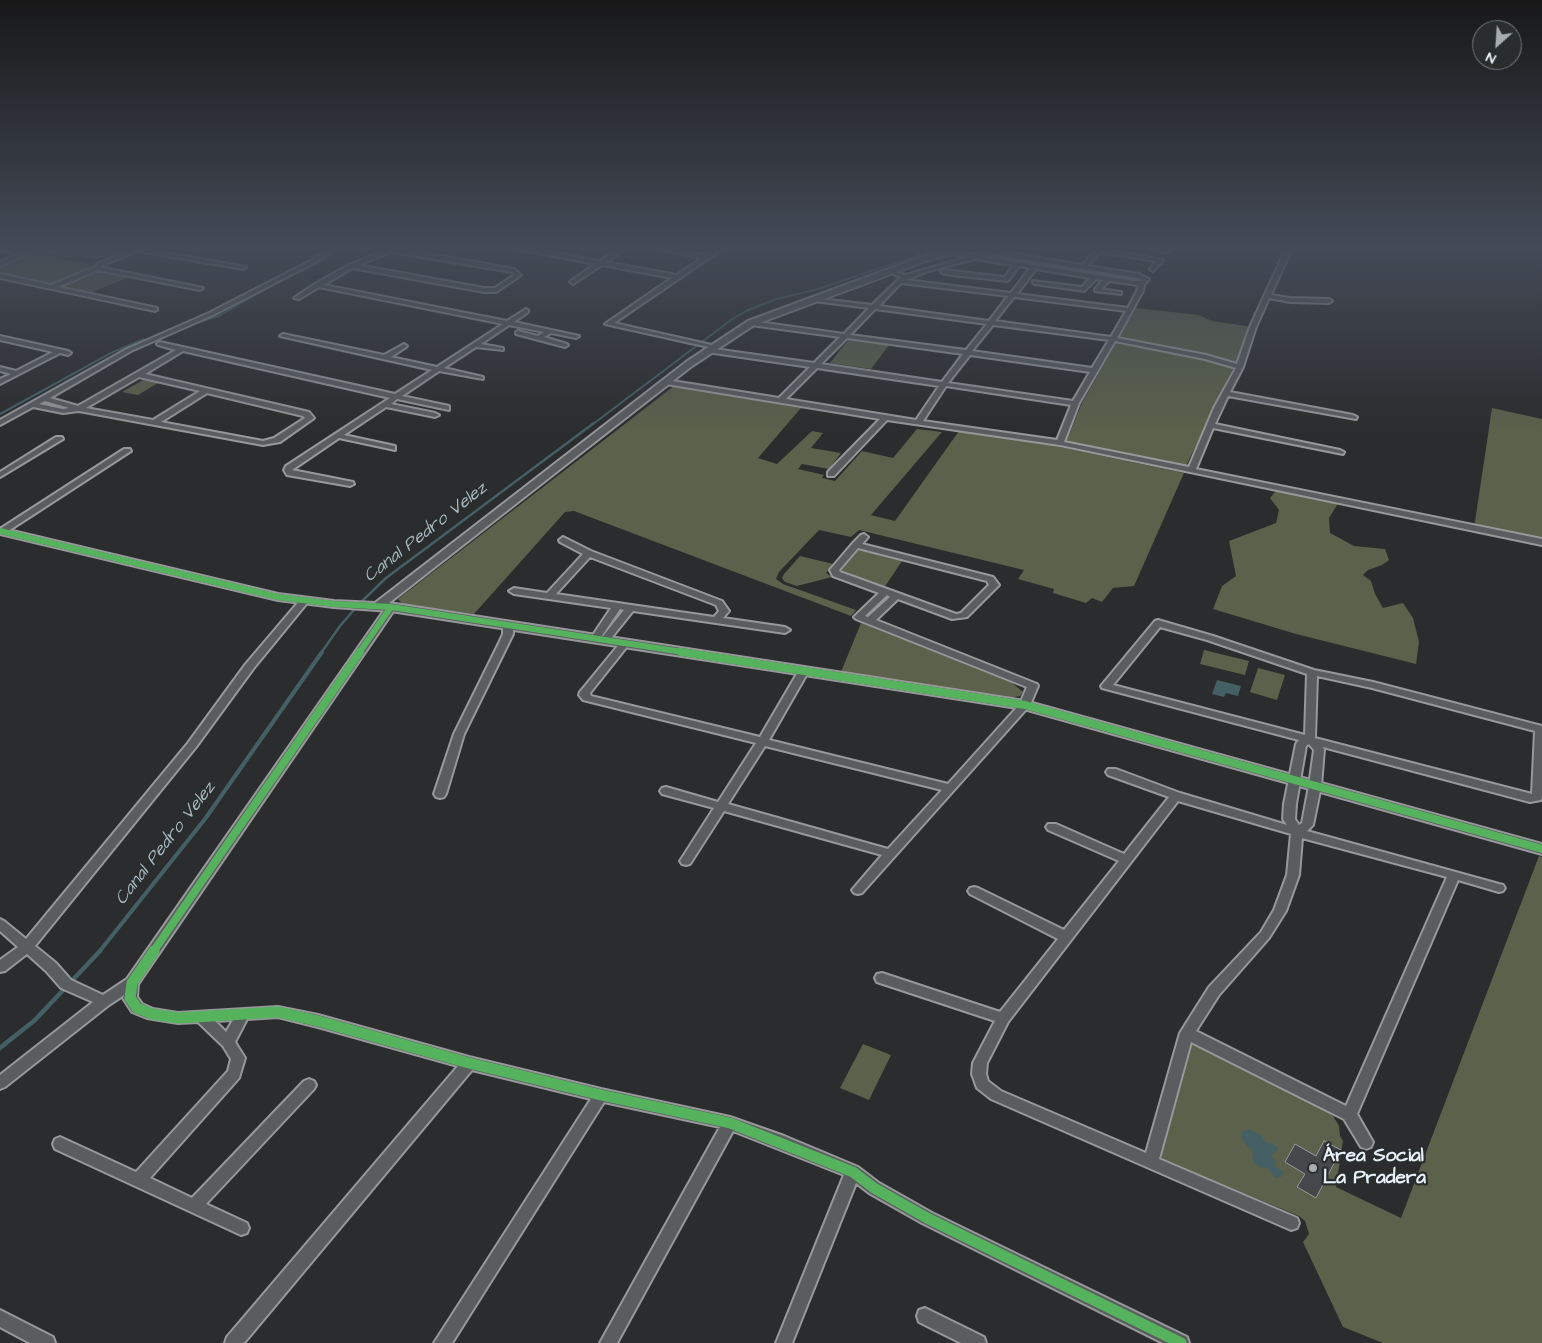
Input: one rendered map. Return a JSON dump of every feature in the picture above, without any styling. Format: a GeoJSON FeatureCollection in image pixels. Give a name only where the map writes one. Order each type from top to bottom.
{"type":"FeatureCollection","features":[{"type":"Feature","properties":{"kind":"street"},"geometry":{"type":"LineString","coordinates":[[0,423],[3,418],[32,405],[129,350],[217,311]]}},
{"type":"Feature","properties":{"kind":"street"},"geometry":{"type":"LineString","coordinates":[[450,311],[576,336]]}},
{"type":"Feature","properties":{"kind":"street"},"geometry":{"type":"LineString","coordinates":[[350,484],[290,473],[288,470],[526,311]]}},
{"type":"Feature","properties":{"kind":"street"},"geometry":{"type":"LineString","coordinates":[[628,311],[608,324],[709,347],[813,366],[1075,403]]}},
{"type":"Feature","properties":{"kind":"street"},"geometry":{"type":"LineString","coordinates":[[0,1083],[104,1001],[132,983],[378,607],[709,347],[751,322],[782,311]]}},
{"type":"Feature","properties":{"kind":"street"},"geometry":{"type":"LineString","coordinates":[[781,400],[813,366],[871,311]]}},
{"type":"Feature","properties":{"kind":"street"},"geometry":{"type":"LineString","coordinates":[[902,311],[1113,339],[1206,356],[1240,367]]}},
{"type":"Feature","properties":{"kind":"street"},"geometry":{"type":"LineString","coordinates":[[919,422],[942,385],[1000,311]]}},
{"type":"Feature","properties":{"kind":"street"},"geometry":{"type":"LineString","coordinates":[[1060,443],[1075,403],[1130,311]]}},
{"type":"Feature","properties":{"kind":"street"},"geometry":{"type":"LineString","coordinates":[[1192,469],[1226,393],[1240,367],[1261,311]]}},
{"type":"Feature","properties":{"kind":"street"},"geometry":{"type":"LineString","coordinates":[[751,322],[1094,370]]}},
{"type":"Feature","properties":{"kind":"street"},"geometry":{"type":"LineString","coordinates":[[539,338],[550,330]]}},
{"type":"Feature","properties":{"kind":"street"},"geometry":{"type":"LineString","coordinates":[[518,333],[565,345]]}},
{"type":"Feature","properties":{"kind":"street"},"geometry":{"type":"LineString","coordinates":[[283,336],[481,378]]}},
{"type":"Feature","properties":{"kind":"street"},"geometry":{"type":"LineString","coordinates":[[0,338],[68,353]]}},
{"type":"Feature","properties":{"kind":"street"},"geometry":{"type":"LineString","coordinates":[[160,344],[446,408]]}},
{"type":"Feature","properties":{"kind":"street"},"geometry":{"type":"LineString","coordinates":[[475,345],[501,349]]}},
{"type":"Feature","properties":{"kind":"street"},"geometry":{"type":"LineString","coordinates":[[385,358],[404,346]]}},
{"type":"Feature","properties":{"kind":"street"},"geometry":{"type":"LineString","coordinates":[[32,405],[63,411],[79,409],[182,349]]}},
{"type":"Feature","properties":{"kind":"street"},"geometry":{"type":"LineString","coordinates":[[0,382],[58,352]]}},
{"type":"Feature","properties":{"kind":"street"},"geometry":{"type":"LineString","coordinates":[[0,369],[16,373]]}},
{"type":"Feature","properties":{"kind":"street"},"geometry":{"type":"LineString","coordinates":[[44,398],[79,409],[266,444],[277,440],[308,420],[310,416],[137,374]]}},
{"type":"Feature","properties":{"kind":"street"},"geometry":{"type":"LineString","coordinates":[[666,382],[885,418],[1060,443],[1542,542]]}},
{"type":"Feature","properties":{"kind":"street"},"geometry":{"type":"LineString","coordinates":[[154,423],[206,390]]}},
{"type":"Feature","properties":{"kind":"street"},"geometry":{"type":"LineString","coordinates":[[1226,393],[1353,417]]}},
{"type":"Feature","properties":{"kind":"street"},"geometry":{"type":"LineString","coordinates":[[386,405],[435,415]]}},
{"type":"Feature","properties":{"kind":"street"},"geometry":{"type":"LineString","coordinates":[[831,474],[885,418]]}},
{"type":"Feature","properties":{"kind":"street"},"geometry":{"type":"LineString","coordinates":[[1211,425],[1340,452]]}},
{"type":"Feature","properties":{"kind":"street"},"geometry":{"type":"LineString","coordinates":[[340,436],[392,448]]}},
{"type":"Feature","properties":{"kind":"street"},"geometry":{"type":"LineString","coordinates":[[0,475],[59,439]]}},
{"type":"Feature","properties":{"kind":"street"},"geometry":{"type":"LineString","coordinates":[[1,531],[127,451]]}},
{"type":"Feature","properties":{"kind":"street"},"geometry":{"type":"LineString","coordinates":[[1,531],[278,597],[378,607],[508,625],[1025,706],[1542,849]]}},
{"type":"Feature","properties":{"kind":"street"},"geometry":{"type":"LineString","coordinates":[[856,545],[990,579],[994,583],[964,616],[950,616],[834,572],[856,545],[864,537]]}},
{"type":"Feature","properties":{"kind":"street"},"geometry":{"type":"LineString","coordinates":[[563,540],[588,553],[719,603],[724,610],[717,620]]}},
{"type":"Feature","properties":{"kind":"street"},"geometry":{"type":"LineString","coordinates":[[550,596],[588,553]]}},
{"type":"Feature","properties":{"kind":"street"},"geometry":{"type":"LineString","coordinates":[[514,591],[785,630]]}},
{"type":"Feature","properties":{"kind":"street"},"geometry":{"type":"LineString","coordinates":[[858,890],[1025,706],[1033,686],[859,617],[885,592]]}},
{"type":"Feature","properties":{"kind":"street"},"geometry":{"type":"LineString","coordinates":[[870,621],[896,596]]}},
{"type":"Feature","properties":{"kind":"street"},"geometry":{"type":"LineString","coordinates":[[0,967],[27,947],[192,745],[249,667],[304,601]]}},
{"type":"Feature","properties":{"kind":"street"},"geometry":{"type":"LineString","coordinates":[[601,639],[617,606]]}},
{"type":"Feature","properties":{"kind":"street"},"geometry":{"type":"LineString","coordinates":[[601,639],[630,608]]}},
{"type":"Feature","properties":{"kind":"street"},"geometry":{"type":"LineString","coordinates":[[1158,623],[1312,672],[1373,685],[1540,729],[1536,797],[1530,798],[1106,686],[1158,623]]}},
{"type":"Feature","properties":{"kind":"street"},"geometry":{"type":"LineString","coordinates":[[440,794],[459,734],[504,643],[508,634],[508,625]]}},
{"type":"Feature","properties":{"kind":"street"},"geometry":{"type":"LineString","coordinates":[[624,644],[585,692],[584,695],[587,698],[950,788]]}},
{"type":"Feature","properties":{"kind":"street"},"geometry":{"type":"LineString","coordinates":[[686,861],[763,741],[803,672]]}},
{"type":"Feature","properties":{"kind":"street"},"geometry":{"type":"LineString","coordinates":[[1298,832],[1307,825],[1315,786],[1319,749],[1310,739],[1312,672]]}},
{"type":"Feature","properties":{"kind":"street"},"geometry":{"type":"LineString","coordinates":[[1151,1162],[1186,1033],[1214,991],[1265,935],[1280,911],[1292,875],[1298,832],[1289,819],[1294,781],[1301,744],[1310,739]]}},
{"type":"Feature","properties":{"kind":"street"},"geometry":{"type":"LineString","coordinates":[[1112,772],[1176,796],[1499,888]]}},
{"type":"Feature","properties":{"kind":"street"},"geometry":{"type":"LineString","coordinates":[[666,791],[892,854]]}},
{"type":"Feature","properties":{"kind":"street"},"geometry":{"type":"LineString","coordinates":[[1176,796],[1003,1018],[980,1063],[979,1074],[982,1084],[996,1095],[1291,1223]]}},
{"type":"Feature","properties":{"kind":"street"},"geometry":{"type":"LineString","coordinates":[[1052,827],[1128,860]]}},
{"type":"Feature","properties":{"kind":"street"},"geometry":{"type":"LineString","coordinates":[[1348,1115],[1454,875]]}},
{"type":"Feature","properties":{"kind":"street"},"geometry":{"type":"LineString","coordinates":[[974,891],[1066,937]]}},
{"type":"Feature","properties":{"kind":"street"},"geometry":{"type":"LineString","coordinates":[[0,924],[51,967],[66,984],[104,1001]]}},
{"type":"Feature","properties":{"kind":"street"},"geometry":{"type":"LineString","coordinates":[[882,978],[1003,1018]]}},
{"type":"Feature","properties":{"kind":"street"},"geometry":{"type":"LineString","coordinates":[[132,983],[130,998],[137,1008],[152,1014],[178,1018],[278,1012],[318,1021],[469,1063],[730,1124],[779,1141],[853,1172],[874,1188],[936,1223],[1182,1343]]}},
{"type":"Feature","properties":{"kind":"street"},"geometry":{"type":"LineString","coordinates":[[228,1042],[243,1014]]}},
{"type":"Feature","properties":{"kind":"street"},"geometry":{"type":"LineString","coordinates":[[139,1180],[234,1074],[238,1058],[228,1042],[201,1017]]}},
{"type":"Feature","properties":{"kind":"street"},"geometry":{"type":"LineString","coordinates":[[1186,1033],[1348,1115],[1366,1142]]}},
{"type":"Feature","properties":{"kind":"street"},"geometry":{"type":"LineString","coordinates":[[233,1343],[469,1063]]}},
{"type":"Feature","properties":{"kind":"street"},"geometry":{"type":"LineString","coordinates":[[194,1206],[309,1086]]}},
{"type":"Feature","properties":{"kind":"street"},"geometry":{"type":"LineString","coordinates":[[442,1343],[601,1095]]}},
{"type":"Feature","properties":{"kind":"street"},"geometry":{"type":"LineString","coordinates":[[608,1343],[730,1124]]}},
{"type":"Feature","properties":{"kind":"street"},"geometry":{"type":"LineString","coordinates":[[60,1144],[241,1228]]}},
{"type":"Feature","properties":{"kind":"street"},"geometry":{"type":"LineString","coordinates":[[784,1343],[853,1172]]}},
{"type":"Feature","properties":{"kind":"street"},"geometry":{"type":"LineString","coordinates":[[925,1316],[968,1340]]}},
{"type":"Feature","properties":{"kind":"street"},"geometry":{"type":"LineString","coordinates":[[0,1318],[47,1343]]}},
{"type":"Feature","properties":{"kind":"green space"},"geometry":{"type":"Polygon","coordinates":[[[1134,311],[1160,311],[1199,315],[1212,321],[1253,327],[1186,466],[1066,442],[1082,403],[1134,311]]]}},
{"type":"Feature","properties":{"kind":"green space"},"geometry":{"type":"Polygon","coordinates":[[[849,339],[889,345],[871,369],[830,363],[849,339]]]}},
{"type":"Feature","properties":{"kind":"green space"},"geometry":{"type":"Polygon","coordinates":[[[143,380],[158,383],[138,395],[122,392],[143,380]]]}},
{"type":"Feature","properties":{"kind":"green space"},"geometry":{"type":"Polygon","coordinates":[[[674,386],[801,408],[758,458],[777,464],[812,431],[823,433],[811,448],[841,453],[829,469],[802,464],[798,469],[824,475],[822,478],[835,481],[862,451],[893,458],[917,429],[942,432],[871,515],[895,521],[959,431],[1055,446],[1184,473],[1134,586],[1113,588],[1102,602],[1092,598],[1086,603],[1053,593],[1054,589],[1018,579],[1024,570],[859,530],[851,537],[819,530],[779,572],[776,579],[783,584],[856,610],[851,616],[574,511],[565,512],[474,614],[402,604],[398,599],[674,386]]]}},
{"type":"Feature","properties":{"kind":"green space"},"geometry":{"type":"Polygon","coordinates":[[[1492,408],[1542,419],[1542,542],[1474,528],[1492,408]]]}},
{"type":"Feature","properties":{"kind":"green space"},"geometry":{"type":"Polygon","coordinates":[[[1279,487],[1340,500],[1329,518],[1330,533],[1354,546],[1385,549],[1389,560],[1382,565],[1368,570],[1363,575],[1371,581],[1375,594],[1383,608],[1403,603],[1413,618],[1419,642],[1416,664],[1296,634],[1213,609],[1222,586],[1236,576],[1229,541],[1276,523],[1279,510],[1270,498],[1279,487]]]}},
{"type":"Feature","properties":{"kind":"green space"},"geometry":{"type":"Polygon","coordinates":[[[859,550],[902,561],[884,588],[841,570],[859,550]]]}},
{"type":"Feature","properties":{"kind":"green space"},"geometry":{"type":"Polygon","coordinates":[[[800,556],[833,564],[826,573],[832,577],[797,586],[785,582],[782,578],[784,574],[800,556]]]}},
{"type":"Feature","properties":{"kind":"green space"},"geometry":{"type":"Polygon","coordinates":[[[861,623],[1012,683],[1023,692],[1020,696],[1004,699],[841,672],[861,623]]]}},
{"type":"Feature","properties":{"kind":"green space"},"geometry":{"type":"Polygon","coordinates":[[[1204,650],[1249,661],[1245,675],[1200,664],[1204,650]]]}},
{"type":"Feature","properties":{"kind":"green space"},"geometry":{"type":"Polygon","coordinates":[[[1258,668],[1285,675],[1277,700],[1250,692],[1258,668]]]}},
{"type":"Feature","properties":{"kind":"green space"},"geometry":{"type":"Polygon","coordinates":[[[1539,856],[1542,857],[1542,1343],[1383,1343],[1343,1327],[1303,1242],[1309,1234],[1305,1221],[1299,1216],[1163,1160],[1158,1148],[1185,1043],[1192,1044],[1332,1114],[1339,1126],[1340,1136],[1343,1141],[1336,1187],[1401,1218],[1539,856]]]}},
{"type":"Feature","properties":{"kind":"green space"},"geometry":{"type":"Polygon","coordinates":[[[863,1044],[891,1055],[869,1100],[840,1088],[863,1044]]]}},
{"type":"Feature","properties":{"kind":"water"},"geometry":{"type":"Polygon","coordinates":[[[1217,680],[1241,686],[1238,696],[1226,693],[1224,697],[1212,694],[1217,680]]]}},
{"type":"Feature","properties":{"kind":"water"},"geometry":{"type":"Polygon","coordinates":[[[1248,1129],[1261,1135],[1266,1143],[1272,1143],[1277,1147],[1277,1151],[1271,1154],[1275,1161],[1274,1166],[1283,1171],[1282,1177],[1275,1178],[1268,1168],[1259,1167],[1253,1161],[1252,1149],[1247,1146],[1241,1137],[1242,1132],[1248,1129]]]}},
{"type":"Feature","properties":{"kind":"building","name":"Área Social La Pradera"},"geometry":{"type":"Polygon","coordinates":[[[1324,1141],[1341,1150],[1316,1198],[1297,1187],[1305,1174],[1285,1162],[1295,1144],[1316,1156],[1324,1141]]]}},
{"type":"Feature","properties":{"kind":"waterway"},"geometry":{"type":"LineString","coordinates":[[183,327],[219,316],[228,311]]}},
{"type":"Feature","properties":{"kind":"waterway","name":"Canal Pedro Velez"},"geometry":{"type":"LineString","coordinates":[[593,424],[731,320],[747,311]]}},
{"type":"Feature","properties":{"kind":"waterway"},"geometry":{"type":"LineString","coordinates":[[0,414],[111,353],[144,339]]}},
{"type":"Feature","properties":{"kind":"waterway","name":"Canal Pedro Velez"},"geometry":{"type":"LineString","coordinates":[[321,653],[340,626],[359,604],[386,578],[594,423]]}},
{"type":"Feature","properties":{"kind":"waterway","name":"Canal Pedro Velez"},"geometry":{"type":"LineString","coordinates":[[99,952],[205,819],[322,652]]}},
{"type":"Feature","properties":{"kind":"waterway","name":"Canal Pedro Velez"},"geometry":{"type":"LineString","coordinates":[[0,1048],[35,1020],[100,951]]}},
{"type":"Feature","properties":{"kind":"cycle path"},"geometry":{"type":"LineString","coordinates":[[0,531],[278,597],[334,604],[391,607],[1025,705],[1542,849]]}},
{"type":"Feature","properties":{"kind":"cycle path"},"geometry":{"type":"LineString","coordinates":[[391,607],[132,983],[130,998],[137,1008],[152,1014],[178,1018],[278,1012],[318,1021],[469,1063],[601,1095],[730,1123],[853,1172],[874,1188],[927,1218],[1181,1343]]}},
{"type":"Feature","properties":{"kind":"place","name":"Área Social La Pradera"},"geometry":{"type":"Point","coordinates":[1313,1168]}}]}
